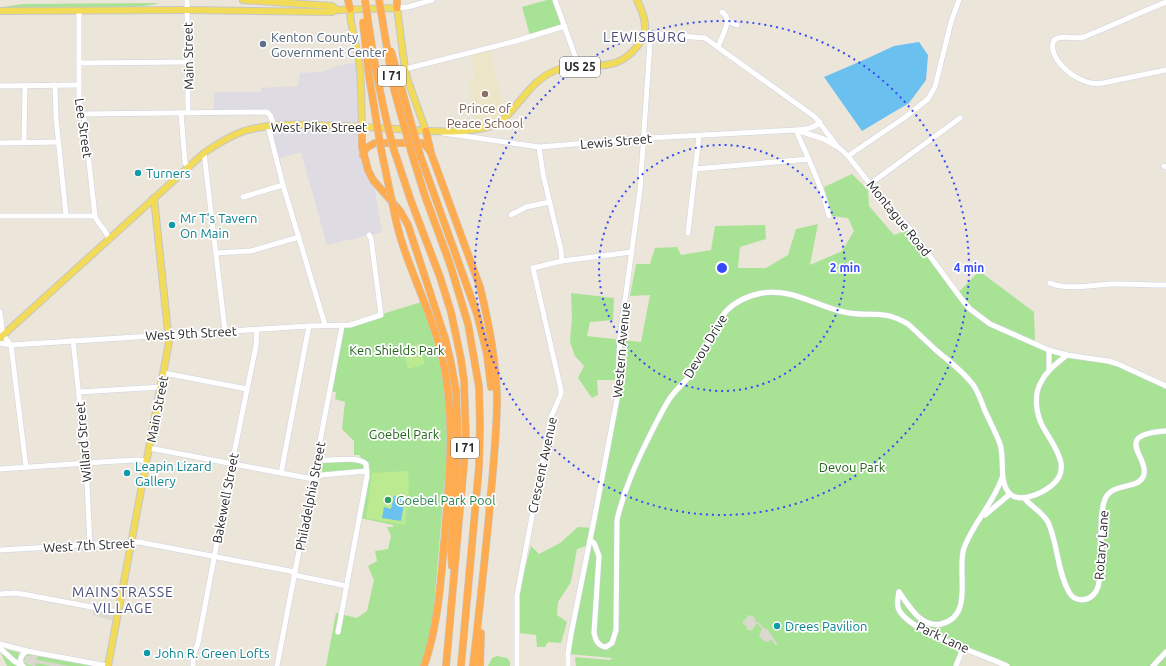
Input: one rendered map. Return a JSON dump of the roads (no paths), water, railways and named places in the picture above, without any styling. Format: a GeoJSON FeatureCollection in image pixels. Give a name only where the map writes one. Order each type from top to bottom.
{"type":"FeatureCollection","features":[{"type":"Feature","properties":{"kind":"highway"},"geometry":{"type":"LineString","coordinates":[[348,0],[350,9]]}},
{"type":"Feature","properties":{"kind":"highway"},"geometry":{"type":"LineString","coordinates":[[361,0],[369,76],[381,149],[394,211],[402,241],[431,320],[440,351],[448,388],[451,420],[451,453],[440,592],[433,633],[424,666]]}},
{"type":"Feature","properties":{"kind":"highway","name":"I 71"},"geometry":{"type":"LineString","coordinates":[[364,0],[373,60],[382,105],[394,150],[411,201],[440,277],[451,312],[461,359],[466,418],[466,448],[446,666]]}},
{"type":"Feature","properties":{"kind":"highway","name":"I 71"},"geometry":{"type":"LineString","coordinates":[[379,0],[394,89],[425,196],[453,273],[470,330],[476,367],[480,424],[479,467],[461,666]]}},
{"type":"Feature","properties":{"kind":"highway"},"geometry":{"type":"LineString","coordinates":[[397,0],[397,8]]}},
{"type":"Feature","properties":{"kind":"highway"},"geometry":{"type":"LineString","coordinates":[[381,15],[420,155],[474,305],[487,354],[496,427]]}},
{"type":"Feature","properties":{"kind":"highway"},"geometry":{"type":"LineString","coordinates":[[362,127],[364,154],[368,170],[373,180],[400,211],[408,225],[438,316],[451,363],[458,413],[458,442],[451,550],[454,586]]}},
{"type":"Feature","properties":{"kind":"highway"},"geometry":{"type":"LineString","coordinates":[[426,131],[431,153],[480,287],[484,302],[494,365],[497,398],[496,427],[482,593],[473,666]]}},
{"type":"Feature","properties":{"kind":"highway"},"geometry":{"type":"LineString","coordinates":[[364,154],[366,148],[375,143],[422,143],[431,153]]}},
{"type":"Feature","properties":{"kind":"highway"},"geometry":{"type":"LineString","coordinates":[[480,666],[482,593]]}},
{"type":"Feature","properties":{"kind":"main road"},"geometry":{"type":"LineString","coordinates":[[243,0],[332,6],[337,10]]}},
{"type":"Feature","properties":{"kind":"main road"},"geometry":{"type":"LineString","coordinates":[[638,0],[645,23],[644,33]]}},
{"type":"Feature","properties":{"kind":"main road"},"geometry":{"type":"LineString","coordinates":[[0,11],[187,10],[332,12],[350,9],[397,8],[405,68],[426,131]]}},
{"type":"Feature","properties":{"kind":"main road"},"geometry":{"type":"LineString","coordinates":[[350,9],[350,20],[359,62],[362,127]]}},
{"type":"Feature","properties":{"kind":"main road","name":"West Pike Street"},"geometry":{"type":"LineString","coordinates":[[1,336],[204,153],[233,136],[244,131],[292,124],[437,132],[490,127],[500,122],[541,77],[560,69],[605,65],[619,61],[635,49],[644,33]]}},
{"type":"Feature","properties":{"kind":"main road","name":"Main Street"},"geometry":{"type":"LineString","coordinates":[[108,666],[170,342],[154,198]]}},
{"type":"Feature","properties":{"kind":"street","name":"Main Street"},"geometry":{"type":"LineString","coordinates":[[187,0],[188,113]]}},
{"type":"Feature","properties":{"kind":"street"},"geometry":{"type":"LineString","coordinates":[[397,8],[408,7],[432,0]]}},
{"type":"Feature","properties":{"kind":"street"},"geometry":{"type":"LineString","coordinates":[[555,0],[579,67]]}},
{"type":"Feature","properties":{"kind":"street"},"geometry":{"type":"LineString","coordinates":[[848,156],[904,118],[928,99],[935,87],[951,22],[959,0]]}},
{"type":"Feature","properties":{"kind":"street"},"geometry":{"type":"LineString","coordinates":[[1166,2],[1083,37],[1057,38],[1054,40],[1052,48],[1055,56],[1068,73],[1083,81],[1097,84],[1166,70]]}},
{"type":"Feature","properties":{"kind":"street","name":"Lee Street"},"geometry":{"type":"LineString","coordinates":[[79,11],[79,104],[82,114],[95,216],[107,234],[109,240]]}},
{"type":"Feature","properties":{"kind":"street"},"geometry":{"type":"LineString","coordinates":[[722,12],[728,21],[736,25]]}},
{"type":"Feature","properties":{"kind":"street"},"geometry":{"type":"LineString","coordinates":[[718,47],[728,21]]}},
{"type":"Feature","properties":{"kind":"street"},"geometry":{"type":"LineString","coordinates":[[405,68],[516,41],[565,26]]}},
{"type":"Feature","properties":{"kind":"street","name":"Montague Road"},"geometry":{"type":"LineString","coordinates":[[644,33],[702,37],[807,110],[820,122],[837,146],[848,156],[870,184],[910,229],[970,308],[990,324],[1049,350],[1067,356],[1108,361],[1118,364],[1166,386]]}},
{"type":"Feature","properties":{"kind":"street","name":"Western Avenue"},"geometry":{"type":"LineString","coordinates":[[568,666],[568,653],[571,634],[617,399],[620,337],[640,190],[644,138],[650,43],[648,37],[644,33]]}},
{"type":"Feature","properties":{"kind":"street"},"geometry":{"type":"LineString","coordinates":[[79,63],[188,62]]}},
{"type":"Feature","properties":{"kind":"street"},"geometry":{"type":"LineString","coordinates":[[56,85],[56,118],[66,215]]}},
{"type":"Feature","properties":{"kind":"street"},"geometry":{"type":"LineString","coordinates":[[0,86],[79,85]]}},
{"type":"Feature","properties":{"kind":"street"},"geometry":{"type":"LineString","coordinates":[[24,143],[25,86]]}},
{"type":"Feature","properties":{"kind":"street"},"geometry":{"type":"LineString","coordinates":[[82,114],[267,112],[270,115],[283,185],[300,237],[325,325]]}},
{"type":"Feature","properties":{"kind":"street"},"geometry":{"type":"LineString","coordinates":[[180,113],[185,162],[189,167]]}},
{"type":"Feature","properties":{"kind":"street"},"geometry":{"type":"LineString","coordinates":[[870,184],[960,118]]}},
{"type":"Feature","properties":{"kind":"street","name":"Lewis Street"},"geometry":{"type":"LineString","coordinates":[[437,132],[539,147],[644,138],[796,130],[817,126],[820,122]]}},
{"type":"Feature","properties":{"kind":"street"},"geometry":{"type":"LineString","coordinates":[[796,130],[816,174],[829,216]]}},
{"type":"Feature","properties":{"kind":"street","name":"Lewis Street"},"geometry":{"type":"LineString","coordinates":[[796,130],[824,139],[837,146]]}},
{"type":"Feature","properties":{"kind":"street"},"geometry":{"type":"LineString","coordinates":[[688,233],[699,136]]}},
{"type":"Feature","properties":{"kind":"street"},"geometry":{"type":"LineString","coordinates":[[0,143],[59,142]]}},
{"type":"Feature","properties":{"kind":"street"},"geometry":{"type":"LineString","coordinates":[[539,147],[543,174],[561,250],[562,261],[632,252]]}},
{"type":"Feature","properties":{"kind":"street"},"geometry":{"type":"LineString","coordinates":[[204,153],[225,331]]}},
{"type":"Feature","properties":{"kind":"street"},"geometry":{"type":"LineString","coordinates":[[695,169],[808,159]]}},
{"type":"Feature","properties":{"kind":"street"},"geometry":{"type":"LineString","coordinates":[[243,197],[283,185]]}},
{"type":"Feature","properties":{"kind":"street"},"geometry":{"type":"LineString","coordinates":[[511,215],[526,207],[550,202]]}},
{"type":"Feature","properties":{"kind":"street"},"geometry":{"type":"LineString","coordinates":[[0,216],[95,216]]}},
{"type":"Feature","properties":{"kind":"street","name":"West 9th Street"},"geometry":{"type":"LineString","coordinates":[[0,343],[11,345],[325,325],[342,326],[381,315],[371,238],[369,235]]}},
{"type":"Feature","properties":{"kind":"street"},"geometry":{"type":"LineString","coordinates":[[216,253],[251,251],[300,237]]}},
{"type":"Feature","properties":{"kind":"street","name":"Crescent Avenue"},"geometry":{"type":"LineString","coordinates":[[517,666],[517,595],[551,417],[561,394],[533,268],[562,261]]}},
{"type":"Feature","properties":{"kind":"street"},"geometry":{"type":"LineString","coordinates":[[1050,283],[1056,286],[1067,287],[1115,284],[1166,286]]}},
{"type":"Feature","properties":{"kind":"street","name":"Devou Drive"},"geometry":{"type":"LineString","coordinates":[[590,540],[594,543],[600,556],[594,633],[596,641],[600,646],[606,647],[612,644],[616,630],[618,520],[620,505],[636,462],[670,398],[694,370],[718,321],[726,312],[742,300],[763,293],[784,293],[800,296],[843,312],[854,314],[878,313],[889,315],[908,324],[962,373],[975,387],[1000,444],[1003,459],[1002,477],[999,488],[974,528],[963,551],[963,595],[960,606],[954,616],[947,622],[937,625],[926,622],[917,615],[899,592]]}},
{"type":"Feature","properties":{"kind":"street"},"geometry":{"type":"LineString","coordinates":[[0,312],[1,336],[11,345],[26,466]]}},
{"type":"Feature","properties":{"kind":"street"},"geometry":{"type":"LineString","coordinates":[[281,473],[309,326]]}},
{"type":"Feature","properties":{"kind":"street","name":"Philadelphia Street"},"geometry":{"type":"LineString","coordinates":[[277,666],[342,326]]}},
{"type":"Feature","properties":{"kind":"street","name":"Bakewell Street"},"geometry":{"type":"LineString","coordinates":[[193,663],[256,346],[257,330]]}},
{"type":"Feature","properties":{"kind":"street","name":"Willard Street"},"geometry":{"type":"LineString","coordinates":[[73,340],[86,463],[90,545]]}},
{"type":"Feature","properties":{"kind":"street"},"geometry":{"type":"LineString","coordinates":[[1049,350],[1049,370]]}},
{"type":"Feature","properties":{"kind":"street"},"geometry":{"type":"LineString","coordinates":[[1010,494],[1017,498],[1025,499],[1052,486],[1060,472],[1061,460],[1042,425],[1036,404],[1040,384],[1049,370],[1067,356]]}},
{"type":"Feature","properties":{"kind":"street"},"geometry":{"type":"LineString","coordinates":[[164,373],[247,389]]}},
{"type":"Feature","properties":{"kind":"street"},"geometry":{"type":"LineString","coordinates":[[78,392],[161,387]]}},
{"type":"Feature","properties":{"kind":"street","name":"Rotary Lane"},"geometry":{"type":"LineString","coordinates":[[1025,499],[1036,508],[1048,523],[1068,591],[1077,599],[1088,599],[1096,592],[1100,579],[1101,525],[1105,500],[1108,494],[1113,490],[1138,482],[1144,476],[1144,470],[1136,445],[1140,437],[1154,431],[1166,430]]}},
{"type":"Feature","properties":{"kind":"street"},"geometry":{"type":"LineString","coordinates":[[149,448],[313,478],[322,475],[367,471]]}},
{"type":"Feature","properties":{"kind":"street"},"geometry":{"type":"LineString","coordinates":[[0,469],[26,466],[138,460],[147,461]]}},
{"type":"Feature","properties":{"kind":"street"},"geometry":{"type":"LineString","coordinates":[[316,460],[361,460],[366,464],[367,471],[338,632]]}},
{"type":"Feature","properties":{"kind":"street","name":"Devou Drive"},"geometry":{"type":"LineString","coordinates":[[981,518],[1010,494],[1002,477]]}},
{"type":"Feature","properties":{"kind":"street","name":"West 7th Street"},"geometry":{"type":"LineString","coordinates":[[0,550],[139,542],[347,586]]}},
{"type":"Feature","properties":{"kind":"street","name":"Park Lane"},"geometry":{"type":"LineString","coordinates":[[899,592],[899,610],[918,628],[1007,666]]}},
{"type":"Feature","properties":{"kind":"street"},"geometry":{"type":"LineString","coordinates":[[0,594],[15,593],[118,612]]}},
{"type":"Feature","properties":{"kind":"street"},"geometry":{"type":"LineString","coordinates":[[0,644],[27,651],[108,666]]}},
{"type":"Feature","properties":{"kind":"street"},"geometry":{"type":"LineString","coordinates":[[0,648],[22,666]]}},
{"type":"Feature","properties":{"kind":"street"},"geometry":{"type":"LineString","coordinates":[[956,666],[964,648]]}},
{"type":"Feature","properties":{"kind":"street"},"geometry":{"type":"LineString","coordinates":[[22,666],[20,662],[21,657],[23,653],[27,651]]}},
{"type":"Feature","properties":{"kind":"street"},"geometry":{"type":"LineString","coordinates":[[1153,666],[1166,652]]}},
{"type":"Feature","properties":{"kind":"water"},"geometry":{"type":"Polygon","coordinates":[[[919,42],[928,55],[926,80],[909,103],[862,131],[824,77],[894,46],[919,42]]]}},
{"type":"Feature","properties":{"kind":"water"},"geometry":{"type":"Polygon","coordinates":[[[394,496],[405,498],[401,521],[382,518],[384,507],[391,509],[394,496]]]}},
{"type":"Feature","properties":{"kind":"place","name":"Kenton County Government Center"},"geometry":{"type":"Point","coordinates":[263,44]}},
{"type":"Feature","properties":{"kind":"place","name":"Prince of Peace School"},"geometry":{"type":"Point","coordinates":[485,94]}},
{"type":"Feature","properties":{"kind":"place","name":"Turners"},"geometry":{"type":"Point","coordinates":[138,173]}},
{"type":"Feature","properties":{"kind":"place","name":"Mr T's Tavern On Main"},"geometry":{"type":"Point","coordinates":[172,225]}},
{"type":"Feature","properties":{"kind":"place","name":"Leapin Lizard Gallery"},"geometry":{"type":"Point","coordinates":[127,473]}},
{"type":"Feature","properties":{"kind":"place","name":"Goebel Park Pool"},"geometry":{"type":"Point","coordinates":[388,500]}},
{"type":"Feature","properties":{"kind":"place","name":"Drees Pavilion"},"geometry":{"type":"Point","coordinates":[777,626]}},
{"type":"Feature","properties":{"kind":"place","name":"John R. Green Lofts"},"geometry":{"type":"Point","coordinates":[147,653]}},
{"type":"Feature","properties":{"kind":"district","name":"LEWISBURG"},"geometry":{"type":"Point","coordinates":[645,37]}},
{"type":"Feature","properties":{"kind":"district","name":"MAINSTRASSE VILLAGE"},"geometry":{"type":"Point","coordinates":[123,600]}},
{"type":"Feature","properties":{"kind":"park label","name":"Ken Shields Park"},"geometry":{"type":"Point","coordinates":[397,350]}},
{"type":"Feature","properties":{"kind":"park label","name":"Goebel Park"},"geometry":{"type":"Point","coordinates":[404,434]}},
{"type":"Feature","properties":{"kind":"park label","name":"Devou Park"},"geometry":{"type":"Point","coordinates":[852,467]}}]}
